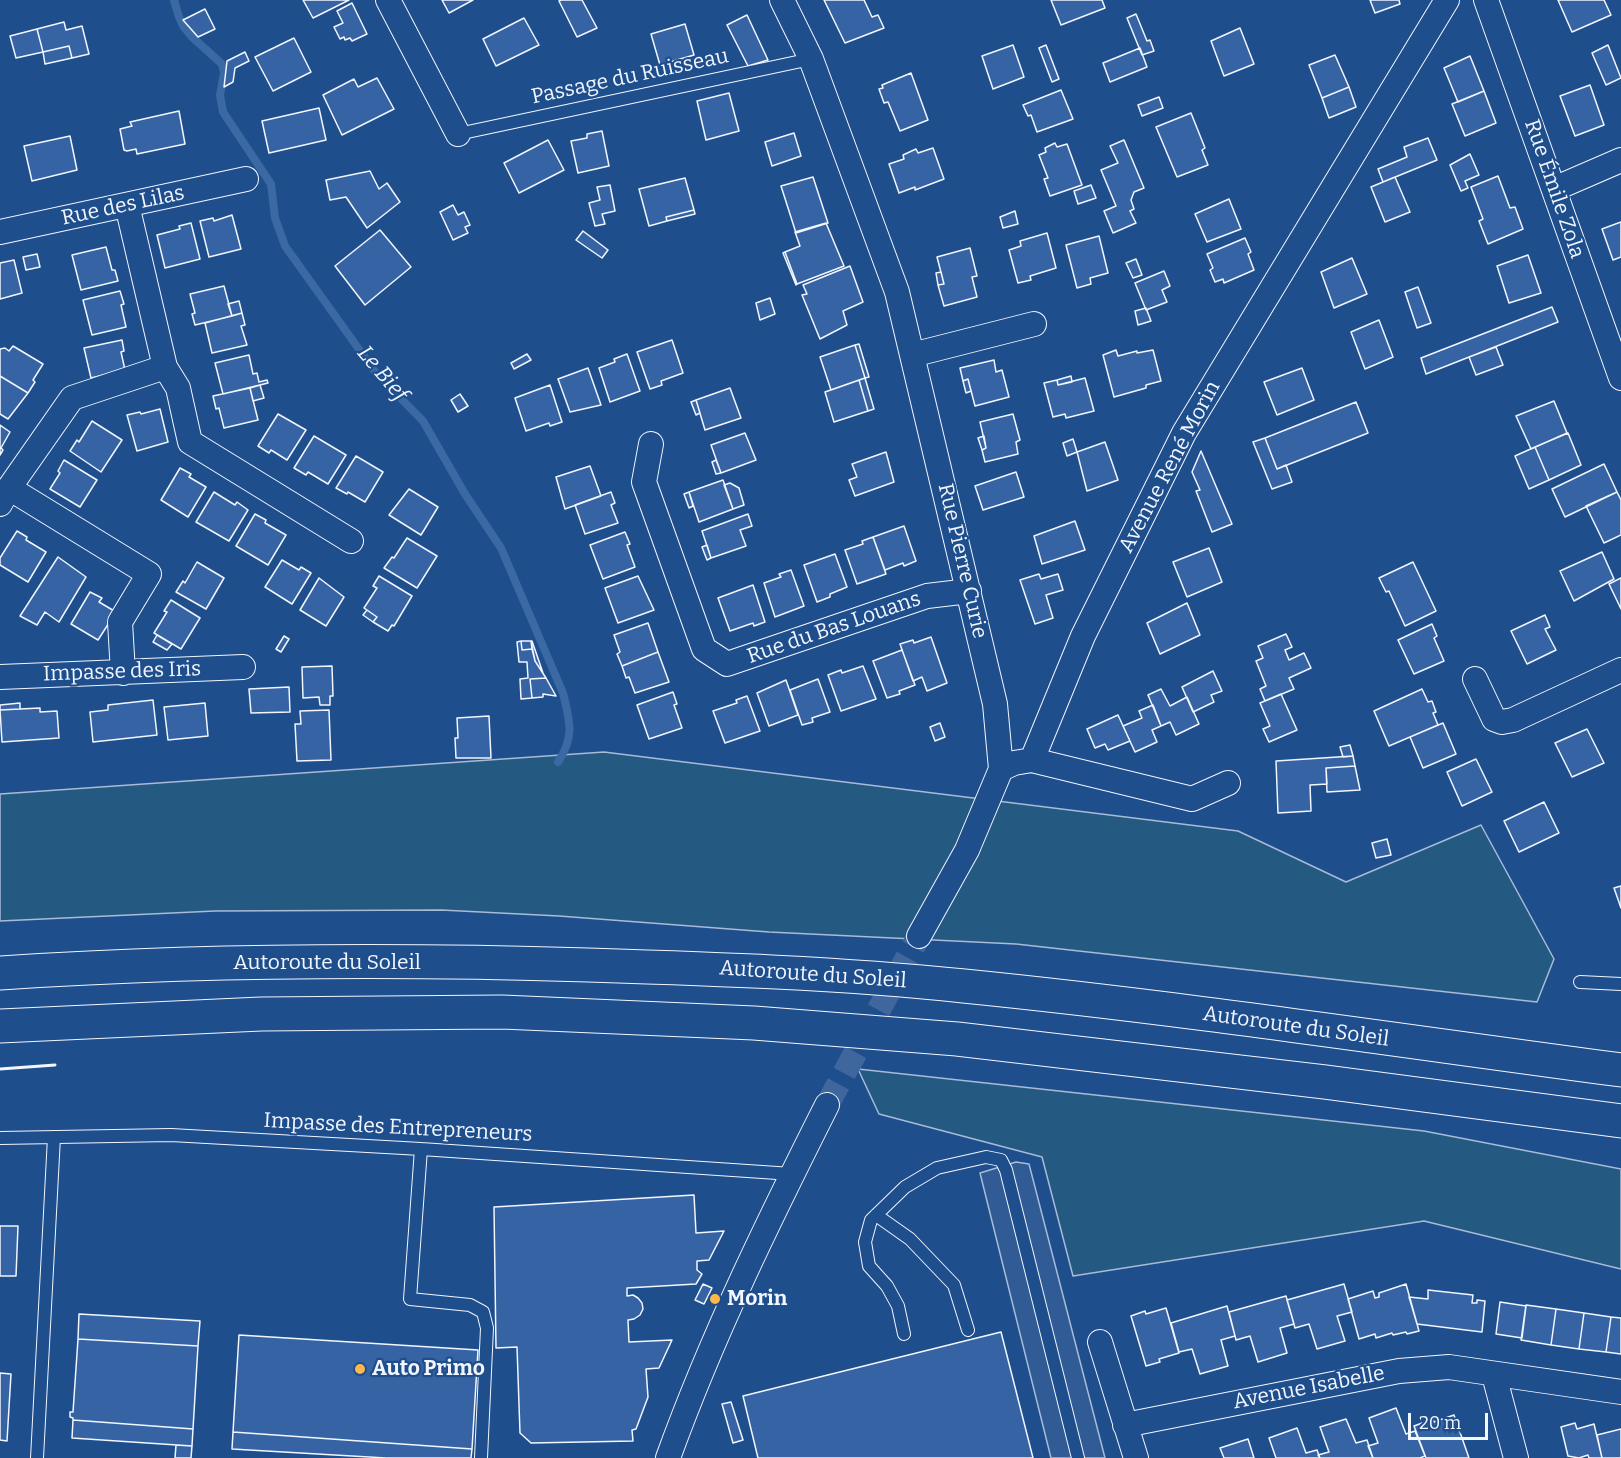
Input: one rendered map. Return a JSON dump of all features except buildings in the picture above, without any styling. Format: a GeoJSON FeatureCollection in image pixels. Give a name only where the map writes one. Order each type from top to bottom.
{"type":"FeatureCollection","features":[{"type":"Feature","properties":{"kind":"highway","name":"Autoroute du Soleil"},"geometry":{"type":"LineString","coordinates":[[0,973],[78,968],[289,962],[500,962],[751,970],[974,987],[1184,1012],[1621,1070]]}},
{"type":"Feature","properties":{"kind":"highway"},"geometry":{"type":"LineString","coordinates":[[0,1026],[261,1014],[490,1012],[754,1023],[957,1039],[1325,1082],[1621,1121]]}},
{"type":"Feature","properties":{"kind":"street"},"geometry":{"type":"LineString","coordinates":[[388,0],[458,134]]}},
{"type":"Feature","properties":{"kind":"street","name":"Rue Pierre Curie"},"geometry":{"type":"LineString","coordinates":[[782,0],[811,59],[897,292],[995,704],[1001,769]]}},
{"type":"Feature","properties":{"kind":"street","name":"Avenue René Morin"},"geometry":{"type":"LineString","coordinates":[[1032,760],[1083,636],[1184,433],[1447,0]]}},
{"type":"Feature","properties":{"kind":"street","name":"Rue Émile Zola"},"geometry":{"type":"LineString","coordinates":[[1486,0],[1621,378]]}},
{"type":"Feature","properties":{"kind":"street"},"geometry":{"type":"LineString","coordinates":[[1554,189],[1621,160]]}},
{"type":"Feature","properties":{"kind":"street","name":"Rue des Lilas"},"geometry":{"type":"LineString","coordinates":[[0,231],[246,179]]}},
{"type":"Feature","properties":{"kind":"street"},"geometry":{"type":"LineString","coordinates":[[127,205],[165,367],[178,388],[190,442],[351,541]]}},
{"type":"Feature","properties":{"kind":"street"},"geometry":{"type":"LineString","coordinates":[[912,355],[1034,324]]}},
{"type":"Feature","properties":{"kind":"street"},"geometry":{"type":"LineString","coordinates":[[123,673],[120,622],[148,574],[4,496],[72,398],[165,367]]}},
{"type":"Feature","properties":{"kind":"street","name":"Rue du Bas Louans"},"geometry":{"type":"LineString","coordinates":[[651,444],[644,482],[704,649],[728,664],[927,596],[969,591]]}},
{"type":"Feature","properties":{"kind":"street","name":"Impasse des Iris"},"geometry":{"type":"LineString","coordinates":[[0,677],[243,667]]}},
{"type":"Feature","properties":{"kind":"street"},"geometry":{"type":"LineString","coordinates":[[1475,679],[1494,719],[1502,722],[1513,720],[1621,670]]}},
{"type":"Feature","properties":{"kind":"street"},"geometry":{"type":"LineString","coordinates":[[919,936],[967,850],[1001,769],[1014,763],[1032,760],[1192,799],[1228,783]]}},
{"type":"Feature","properties":{"kind":"street"},"geometry":{"type":"LineString","coordinates":[[668,1458],[743,1275],[827,1105]]}},
{"type":"Feature","properties":{"kind":"street"},"geometry":{"type":"LineString","coordinates":[[1100,1342],[1136,1458]]}},
{"type":"Feature","properties":{"kind":"street","name":"Avenue Isabelle"},"geometry":{"type":"LineString","coordinates":[[1125,1425],[1399,1371],[1449,1367],[1621,1392]]}},
{"type":"Feature","properties":{"kind":"street"},"geometry":{"type":"LineString","coordinates":[[1494,1375],[1516,1458]]}},
{"type":"Feature","properties":{"kind":"lane","name":"Passage du Ruisseau"},"geometry":{"type":"LineString","coordinates":[[458,134],[811,59]]}},
{"type":"Feature","properties":{"kind":"lane"},"geometry":{"type":"LineString","coordinates":[[1580,982],[1621,984]]}},
{"type":"Feature","properties":{"kind":"lane","name":"Impasse des Entrepreneurs"},"geometry":{"type":"LineString","coordinates":[[0,1138],[171,1135],[792,1174]]}},
{"type":"Feature","properties":{"kind":"lane"},"geometry":{"type":"LineString","coordinates":[[37,1458],[54,1137]]}},
{"type":"Feature","properties":{"kind":"lane"},"geometry":{"type":"LineString","coordinates":[[421,1149],[410,1299],[470,1305],[483,1312],[487,1328],[481,1458]]}},
{"type":"Feature","properties":{"kind":"lane"},"geometry":{"type":"LineString","coordinates":[[904,1334],[898,1306],[887,1286],[869,1266],[865,1242],[871,1220],[905,1187],[937,1168],[986,1157],[1001,1160],[1009,1181],[1078,1458]]}},
{"type":"Feature","properties":{"kind":"lane"},"geometry":{"type":"LineString","coordinates":[[876,1215],[910,1239],[954,1285],[968,1330]]}},
{"type":"Feature","properties":{"kind":"shaded area"},"geometry":{"type":"Polygon","coordinates":[[[604,752],[1238,831],[1346,882],[1481,825],[1554,959],[1537,1002],[1016,944],[769,932],[559,916],[441,910],[215,911],[0,921],[0,794],[604,752]]]}},
{"type":"Feature","properties":{"kind":"shaded area"},"geometry":{"type":"Polygon","coordinates":[[[858,1069],[1424,1131],[1621,1169],[1621,1269],[1424,1221],[1073,1276],[1042,1157],[879,1114],[858,1069]]]}},
{"type":"Feature","properties":{"kind":"shaded area"},"geometry":{"type":"Polygon","coordinates":[[[1016,1162],[1029,1164],[1105,1458],[1051,1458],[980,1173],[1016,1162]]]}},
{"type":"Feature","properties":{"kind":"waterway","name":"Le Bief"},"geometry":{"type":"LineString","coordinates":[[174,0],[183,26],[222,64],[224,73],[220,95],[223,112],[271,184],[275,218],[285,246],[376,373],[423,421],[465,494],[501,548],[563,693],[570,729],[567,744],[558,762]]}},
{"type":"Feature","properties":{"kind":"tunnel"},"geometry":{"type":"LineString","coordinates":[[827,1105],[919,936]]}},
{"type":"Feature","properties":{"kind":"wall"},"geometry":{"type":"LineString","coordinates":[[0,1069],[55,1065]]}},
{"type":"Feature","properties":{"kind":"place","name":"Morin"},"geometry":{"type":"Point","coordinates":[715,1299]}},
{"type":"Feature","properties":{"kind":"place","name":"Auto Primo"},"geometry":{"type":"Point","coordinates":[360,1369]}}]}
